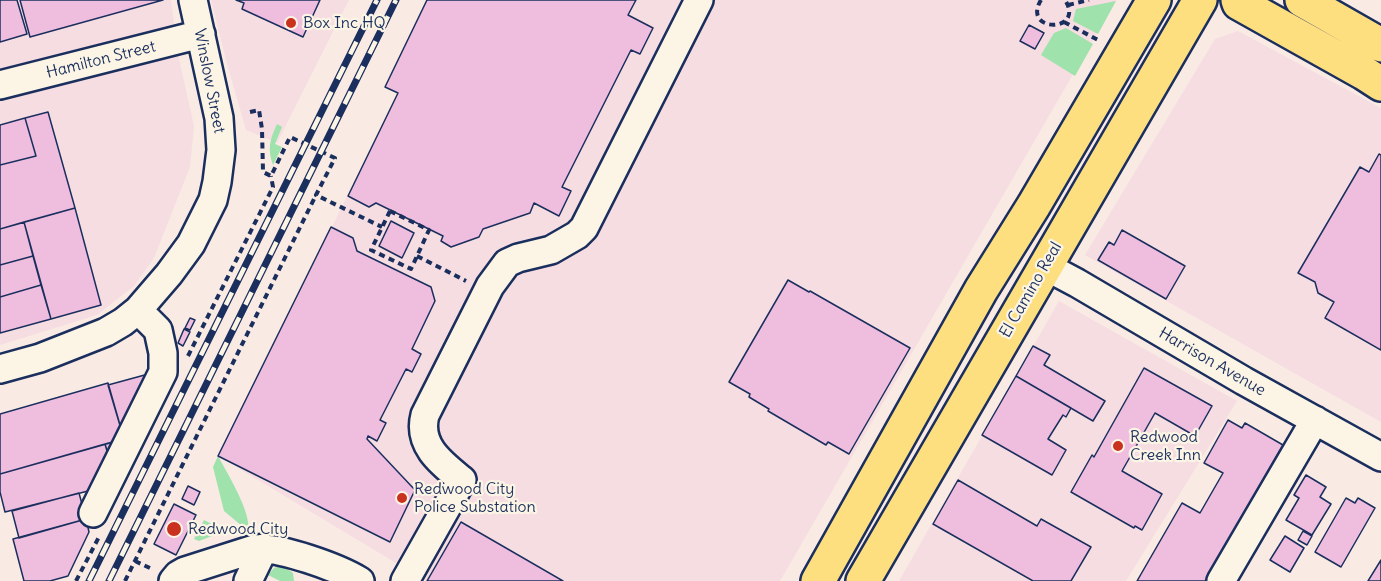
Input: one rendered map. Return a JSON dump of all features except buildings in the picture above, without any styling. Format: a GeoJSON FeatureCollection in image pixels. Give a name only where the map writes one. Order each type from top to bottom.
{"type":"FeatureCollection","features":[{"type":"Feature","properties":{"kind":"main road"},"geometry":{"type":"LineString","coordinates":[[818,581],[981,290],[1034,205],[1154,0]]}},
{"type":"Feature","properties":{"kind":"main road","name":"El Camino Real"},"geometry":{"type":"LineString","coordinates":[[863,581],[1200,0]]}},
{"type":"Feature","properties":{"kind":"main road"},"geometry":{"type":"LineString","coordinates":[[1238,0],[1239,3],[1381,84]]}},
{"type":"Feature","properties":{"kind":"main road"},"geometry":{"type":"LineString","coordinates":[[1302,0],[1381,45]]}},
{"type":"Feature","properties":{"kind":"street","name":"Winslow Street"},"geometry":{"type":"LineString","coordinates":[[0,369],[40,358],[106,332],[123,322],[138,310],[191,244],[213,200],[221,150],[219,118],[194,0]]}},
{"type":"Feature","properties":{"kind":"street"},"geometry":{"type":"LineString","coordinates":[[405,581],[462,480],[432,452],[424,434],[423,424],[454,354],[490,286],[507,263],[551,250],[577,235],[584,228],[699,0]]}},
{"type":"Feature","properties":{"kind":"street","name":"Hamilton Street"},"geometry":{"type":"LineString","coordinates":[[0,85],[201,34]]}},
{"type":"Feature","properties":{"kind":"street","name":"Harrison Avenue"},"geometry":{"type":"LineString","coordinates":[[1045,266],[1381,457]]}},
{"type":"Feature","properties":{"kind":"street"},"geometry":{"type":"LineString","coordinates":[[93,513],[164,372],[158,330],[138,310]]}},
{"type":"Feature","properties":{"kind":"street"},"geometry":{"type":"LineString","coordinates":[[1221,581],[1315,420]]}},
{"type":"Feature","properties":{"kind":"street"},"geometry":{"type":"LineString","coordinates":[[248,581],[264,548]]}},
{"type":"Feature","properties":{"kind":"street"},"geometry":{"type":"LineString","coordinates":[[168,578],[185,571],[212,571],[254,549],[264,548],[317,572],[360,581]]}},
{"type":"Feature","properties":{"kind":"path"},"geometry":{"type":"LineString","coordinates":[[1041,0],[1037,6],[1041,21],[1055,26],[1064,22],[1068,14],[1068,5],[1065,0]]}},
{"type":"Feature","properties":{"kind":"path"},"geometry":{"type":"LineString","coordinates":[[1068,5],[1089,0]]}},
{"type":"Feature","properties":{"kind":"path"},"geometry":{"type":"LineString","coordinates":[[1064,22],[1098,40]]}},
{"type":"Feature","properties":{"kind":"path"},"geometry":{"type":"LineString","coordinates":[[125,581],[335,158],[290,136],[271,176],[263,172],[259,110],[250,112]]}},
{"type":"Feature","properties":{"kind":"path"},"geometry":{"type":"LineString","coordinates":[[316,195],[382,227]]}},
{"type":"Feature","properties":{"kind":"path"},"geometry":{"type":"LineString","coordinates":[[390,211],[429,230],[411,269],[371,250],[382,227],[390,211]]}},
{"type":"Feature","properties":{"kind":"path"},"geometry":{"type":"LineString","coordinates":[[417,256],[466,281],[490,286]]}},
{"type":"Feature","properties":{"kind":"path"},"geometry":{"type":"LineString","coordinates":[[135,561],[168,578]]}},
{"type":"Feature","properties":{"kind":"shaded area"},"geometry":{"type":"Polygon","coordinates":[[[0,0],[171,0],[178,54],[194,126],[190,167],[154,258],[134,286],[97,315],[0,345],[0,0]]]}},
{"type":"Feature","properties":{"kind":"shaded area"},"geometry":{"type":"Polygon","coordinates":[[[211,0],[349,0],[277,143],[246,130],[211,0]]]}},
{"type":"Feature","properties":{"kind":"shaded area"},"geometry":{"type":"Polygon","coordinates":[[[427,0],[1116,0],[780,581],[426,581],[218,456],[398,94],[385,87],[427,0]]]}},
{"type":"Feature","properties":{"kind":"shaded area"},"geometry":{"type":"Polygon","coordinates":[[[1238,31],[1381,108],[1381,422],[1085,255],[1215,39],[1238,31]]]}},
{"type":"Feature","properties":{"kind":"shaded area"},"geometry":{"type":"Polygon","coordinates":[[[1059,301],[1237,401],[1126,581],[899,581],[1059,301]]]}},
{"type":"Feature","properties":{"kind":"green space"},"geometry":{"type":"Polygon","coordinates":[[[1116,1],[1098,34],[1073,21],[1076,9],[1116,1]]]}},
{"type":"Feature","properties":{"kind":"green space"},"geometry":{"type":"Polygon","coordinates":[[[1066,28],[1093,44],[1075,76],[1041,55],[1054,33],[1066,28]]]}},
{"type":"Feature","properties":{"kind":"green space"},"geometry":{"type":"Polygon","coordinates":[[[277,124],[282,127],[275,144],[282,147],[273,165],[270,144],[277,124]]]}},
{"type":"Feature","properties":{"kind":"green space"},"geometry":{"type":"Polygon","coordinates":[[[218,456],[243,504],[248,531],[224,511],[213,467],[218,456]]]}},
{"type":"Feature","properties":{"kind":"green space"},"geometry":{"type":"Polygon","coordinates":[[[204,520],[222,529],[220,533],[199,541],[194,539],[204,520]]]}},
{"type":"Feature","properties":{"kind":"green space"},"geometry":{"type":"Polygon","coordinates":[[[280,566],[293,573],[294,581],[280,581],[268,575],[274,568],[280,566]]]}},
{"type":"Feature","properties":{"kind":"railway"},"geometry":{"type":"LineString","coordinates":[[89,581],[377,0]]}},
{"type":"Feature","properties":{"kind":"railway"},"geometry":{"type":"LineString","coordinates":[[109,581],[396,0]]}},
{"type":"Feature","properties":{"kind":"place","name":"Box Inc HQ"},"geometry":{"type":"Point","coordinates":[291,23]}},
{"type":"Feature","properties":{"kind":"place","name":"Redwood Creek Inn"},"geometry":{"type":"Point","coordinates":[1118,446]}},
{"type":"Feature","properties":{"kind":"place","name":"Redwood City Police Substation"},"geometry":{"type":"Point","coordinates":[402,498]}},
{"type":"Feature","properties":{"kind":"place","name":"Redwood City"},"geometry":{"type":"Point","coordinates":[174,529]}}]}
